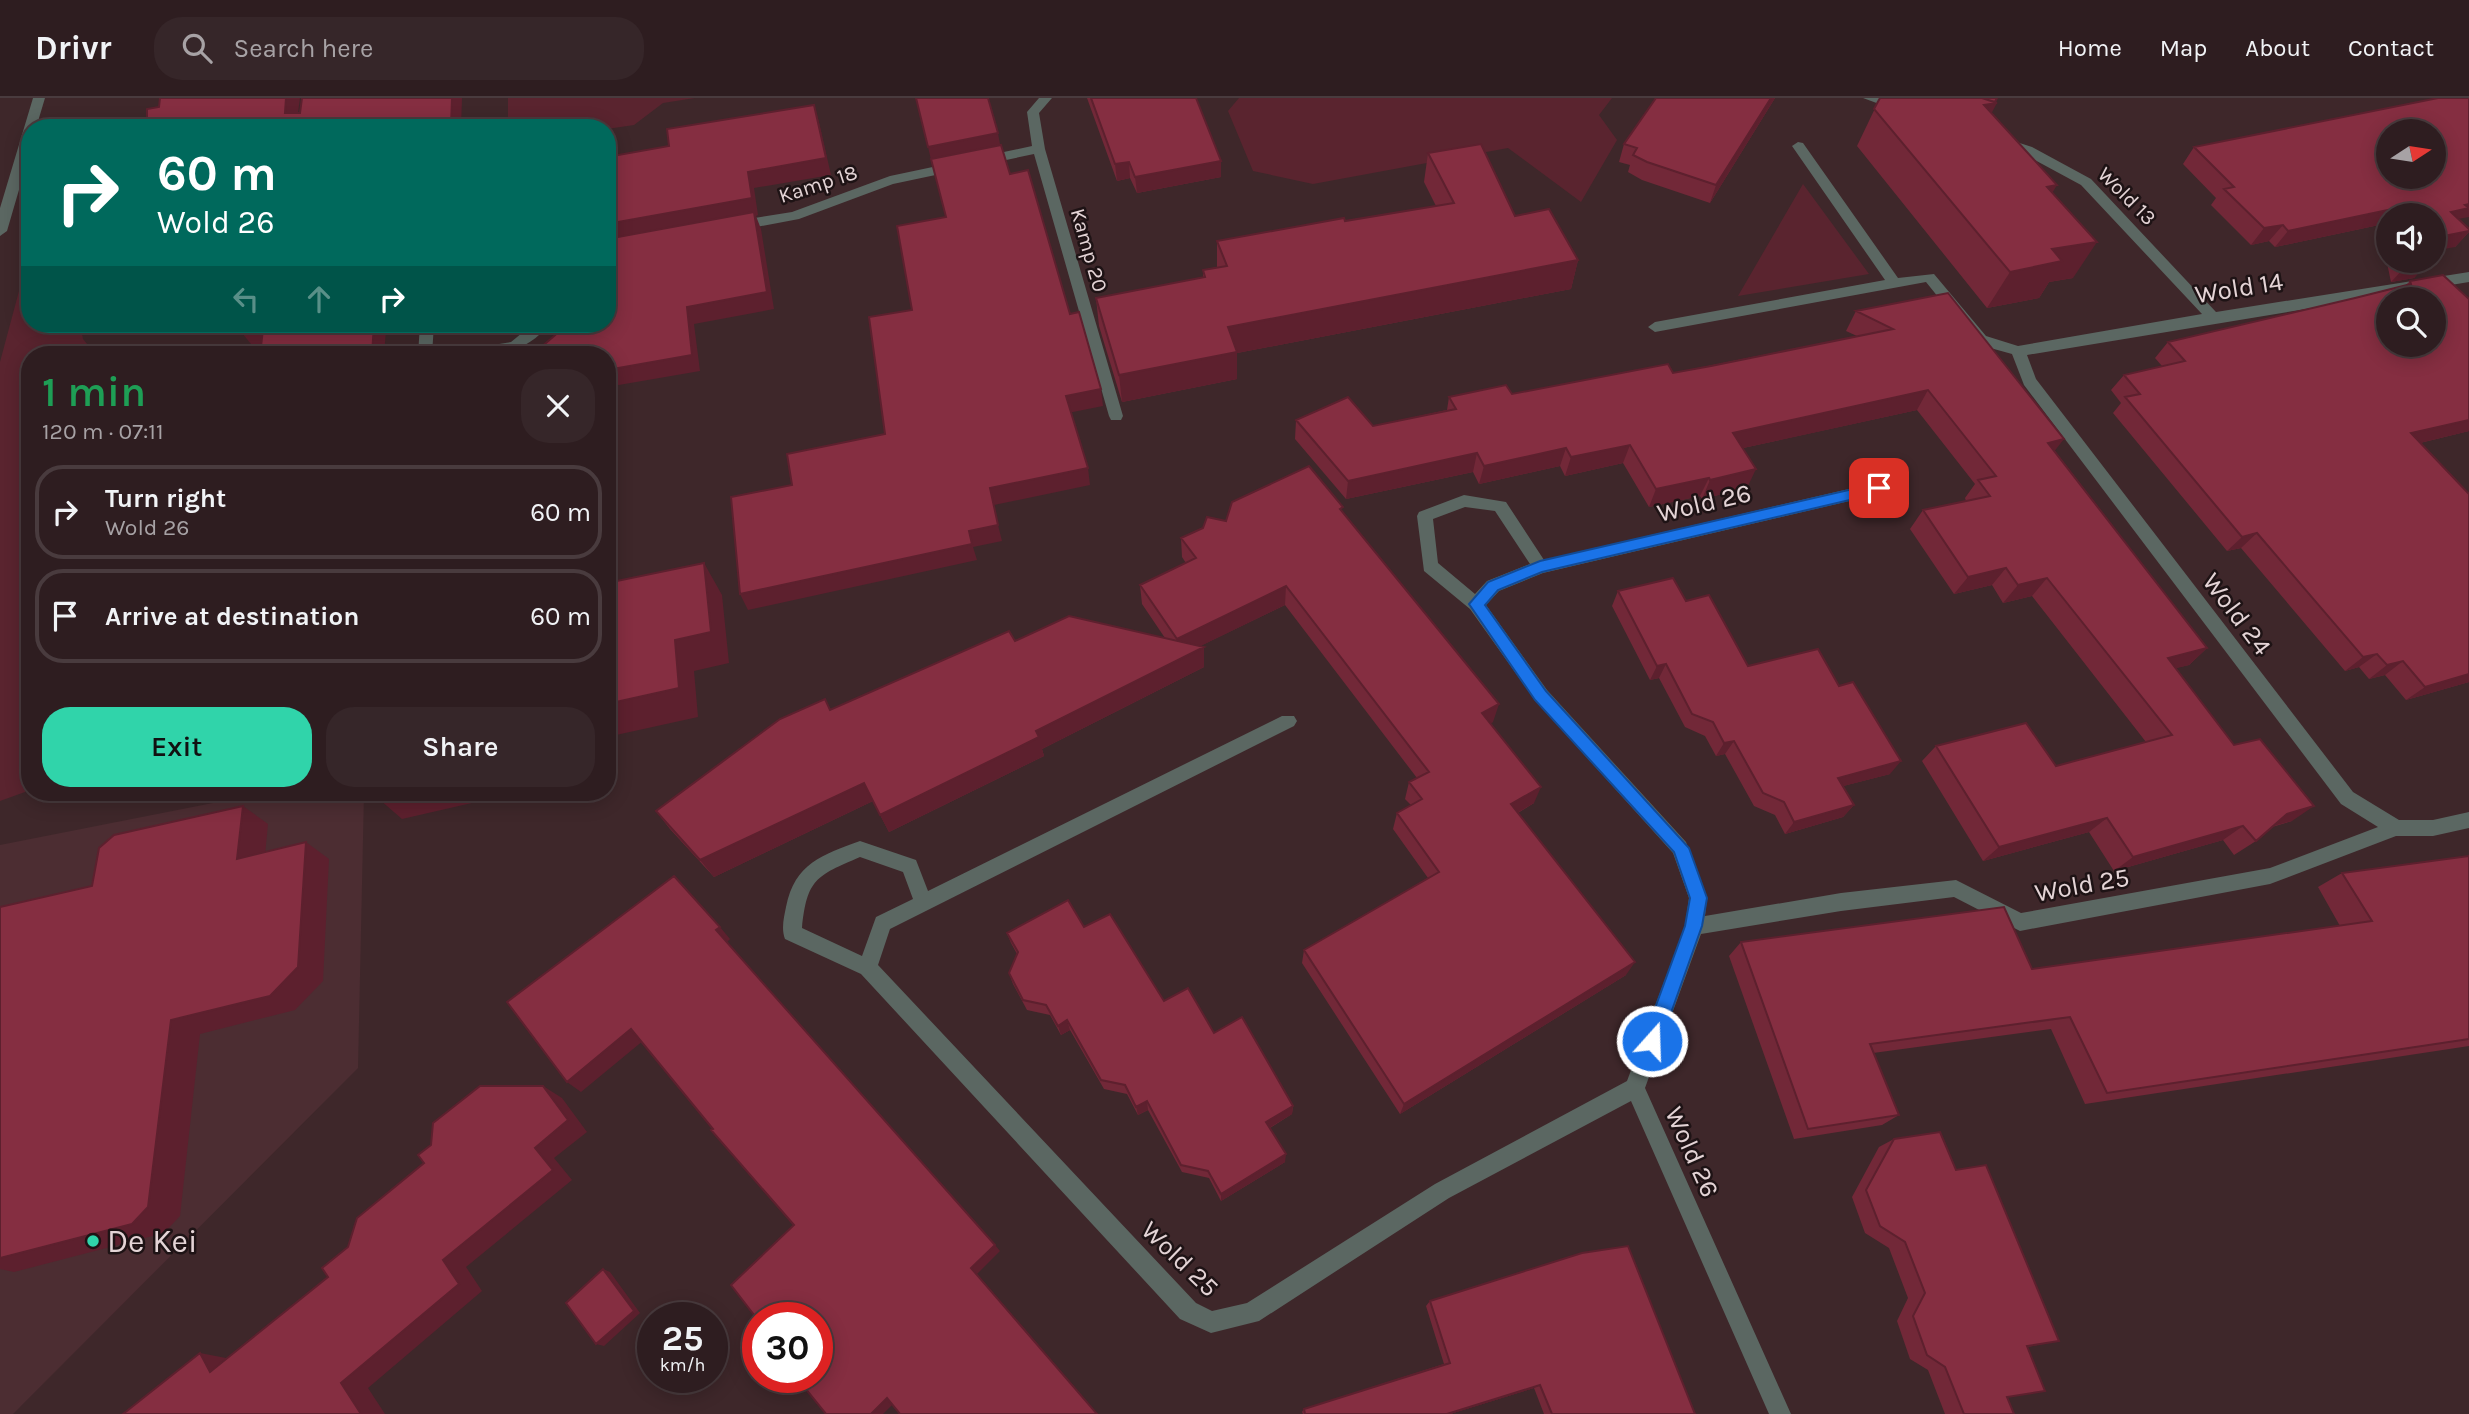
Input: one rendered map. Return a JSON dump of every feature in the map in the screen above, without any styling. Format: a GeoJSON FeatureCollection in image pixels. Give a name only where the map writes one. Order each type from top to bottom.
{"type":"FeatureCollection","features":[{"type":"Feature","properties":{"kind":"street"},"geometry":{"type":"LineString","coordinates":[[33,119],[39,98]]}},
{"type":"Feature","properties":{"kind":"street","name":"Kamp 20"},"geometry":{"type":"LineString","coordinates":[[1046,98],[1032,113],[1039,149],[1059,227],[1116,416]]}},
{"type":"Feature","properties":{"kind":"street"},"geometry":{"type":"LineString","coordinates":[[1869,98],[1909,111]]}},
{"type":"Feature","properties":{"kind":"street","name":"Wold 13"},"geometry":{"type":"LineString","coordinates":[[1987,137],[2027,150],[2086,182],[2213,317]]}},
{"type":"Feature","properties":{"kind":"street"},"geometry":{"type":"LineString","coordinates":[[1798,146],[1894,284]]}},
{"type":"Feature","properties":{"kind":"street","name":"Kamp 18"},"geometry":{"type":"LineString","coordinates":[[727,228],[794,216],[890,180],[1039,149]]}},
{"type":"Feature","properties":{"kind":"street"},"geometry":{"type":"LineString","coordinates":[[0,232],[5,200],[21,155]]}},
{"type":"Feature","properties":{"kind":"street"},"geometry":{"type":"LineString","coordinates":[[1655,327],[1929,277],[1981,341],[2018,351]]}},
{"type":"Feature","properties":{"kind":"street","name":"Wold 14"},"geometry":{"type":"LineString","coordinates":[[2018,351],[2469,277]]}},
{"type":"Feature","properties":{"kind":"street"},"geometry":{"type":"LineString","coordinates":[[515,346],[531,333]]}},
{"type":"Feature","properties":{"kind":"street","name":"Wold 24"},"geometry":{"type":"LineString","coordinates":[[2018,351],[2029,381],[2347,798],[2396,828]]}},
{"type":"Feature","properties":{"kind":"street","name":"Wold 26"},"geometry":{"type":"LineString","coordinates":[[1476,604],[1493,586],[1540,567],[1879,488]]}},
{"type":"Feature","properties":{"kind":"street","name":"Wold 26"},"geometry":{"type":"LineString","coordinates":[[1540,567],[1500,506],[1464,501],[1425,516],[1430,565],[1476,604],[1541,695],[1681,848],[1698,898],[1693,926],[1635,1088],[1780,1414]]}},
{"type":"Feature","properties":{"kind":"street"},"geometry":{"type":"LineString","coordinates":[[868,968],[883,923],[1288,721]]}},
{"type":"Feature","properties":{"kind":"street"},"geometry":{"type":"LineString","coordinates":[[2396,828],[2433,828],[2469,820]]}},
{"type":"Feature","properties":{"kind":"street","name":"Wold 25"},"geometry":{"type":"LineString","coordinates":[[1693,926],[1841,902],[1956,888],[2020,922],[2270,876],[2396,828]]}},
{"type":"Feature","properties":{"kind":"street","name":"Wold 25"},"geometry":{"type":"LineString","coordinates":[[923,902],[910,866],[860,849],[815,867],[796,892],[792,933],[868,968],[1188,1311],[1211,1322],[1251,1313],[1442,1191],[1635,1088]]}},
{"type":"Feature","properties":{"kind":"shaded area"},"geometry":{"type":"Polygon","coordinates":[[[508,98],[695,98],[663,103],[634,125],[616,128],[616,119],[508,119],[508,98]]]}},
{"type":"Feature","properties":{"kind":"shaded area"},"geometry":{"type":"Polygon","coordinates":[[[1239,98],[1612,98],[1599,115],[1617,140],[1581,202],[1508,148],[1313,184],[1253,171],[1228,111],[1239,98]]]}},
{"type":"Feature","properties":{"kind":"shaded area"},"geometry":{"type":"Polygon","coordinates":[[[1803,184],[1869,274],[1738,296],[1803,184]]]}},
{"type":"Feature","properties":{"kind":"shaded area"},"geometry":{"type":"Polygon","coordinates":[[[21,284],[21,333],[82,333],[89,346],[21,346],[21,793],[0,801],[0,362],[21,284]]]}},
{"type":"Feature","properties":{"kind":"shaded area","name":"De Kei"},"geometry":{"type":"Polygon","coordinates":[[[223,801],[364,801],[358,1068],[13,1414],[0,1414],[0,845],[223,801]]]}},
{"type":"Feature","properties":{"kind":"building"},"geometry":{"type":"Polygon","coordinates":[[[160,98],[286,98],[285,113],[300,113],[302,98],[452,98],[451,119],[147,119],[147,109],[159,107],[160,98]]]}},
{"type":"Feature","properties":{"kind":"building"},"geometry":{"type":"Polygon","coordinates":[[[916,98],[988,98],[998,133],[928,147],[916,98]]]}},
{"type":"Feature","properties":{"kind":"building"},"geometry":{"type":"Polygon","coordinates":[[[1091,98],[1196,98],[1221,161],[1135,177],[1129,162],[1115,164],[1091,98]]]}},
{"type":"Feature","properties":{"kind":"building"},"geometry":{"type":"Polygon","coordinates":[[[1656,98],[1771,98],[1716,185],[1647,162],[1633,155],[1637,148],[1624,144],[1656,98]]]}},
{"type":"Feature","properties":{"kind":"building"},"geometry":{"type":"Polygon","coordinates":[[[1880,98],[1982,98],[1997,103],[1984,105],[2057,185],[2047,187],[2097,242],[2052,249],[2062,261],[2010,272],[1874,109],[1880,98]]]}},
{"type":"Feature","properties":{"kind":"building"},"geometry":{"type":"Polygon","coordinates":[[[2438,98],[2469,98],[2469,204],[2465,205],[2469,208],[2451,212],[2469,231],[2446,236],[2446,203],[2376,203],[2376,213],[2288,231],[2283,225],[2264,228],[2224,189],[2234,187],[2194,147],[2438,98]]]}},
{"type":"Feature","properties":{"kind":"building"},"geometry":{"type":"Polygon","coordinates":[[[814,105],[826,158],[748,172],[752,198],[616,222],[616,155],[669,146],[667,129],[814,105]]]}},
{"type":"Feature","properties":{"kind":"building"},"geometry":{"type":"Polygon","coordinates":[[[1481,144],[1515,216],[1549,209],[1578,260],[1228,327],[1237,352],[1119,375],[1096,298],[1205,277],[1203,270],[1227,266],[1217,241],[1344,218],[1345,221],[1454,203],[1428,153],[1481,144]]]}},
{"type":"Feature","properties":{"kind":"building"},"geometry":{"type":"Polygon","coordinates":[[[1001,145],[1010,174],[1028,170],[1070,314],[1079,312],[1101,389],[1066,396],[1088,468],[990,488],[998,525],[969,531],[972,544],[740,594],[731,497],[792,485],[787,454],[885,434],[869,317],[912,310],[897,226],[946,217],[931,159],[1001,145]]]}},
{"type":"Feature","properties":{"kind":"building"},"geometry":{"type":"Polygon","coordinates":[[[754,212],[767,292],[687,307],[692,355],[616,368],[616,346],[542,346],[558,333],[616,333],[616,237],[754,212]]]}},
{"type":"Feature","properties":{"kind":"building"},"geometry":{"type":"Polygon","coordinates":[[[2443,275],[2469,299],[2469,420],[2411,433],[2469,494],[2469,674],[2425,687],[2403,661],[2387,665],[2377,654],[2363,657],[2257,533],[2242,537],[2125,397],[2140,394],[2124,375],[2185,361],[2168,342],[2376,293],[2376,357],[2446,357],[2446,287],[2399,287],[2411,284],[2410,281],[2443,275]]]}},
{"type":"Feature","properties":{"kind":"building"},"geometry":{"type":"Polygon","coordinates":[[[1948,293],[2064,439],[2048,443],[2207,648],[2168,658],[2234,745],[2260,739],[2314,806],[2287,814],[2256,841],[2243,826],[2133,857],[2107,818],[1999,847],[1936,746],[2026,723],[2056,766],[2172,735],[2047,578],[2018,585],[2006,568],[1968,577],[1923,510],[1990,496],[1978,480],[1996,476],[1928,390],[1733,433],[1756,469],[1656,489],[1630,445],[1571,457],[1566,448],[1484,466],[1477,453],[1348,481],[1296,420],[1348,397],[1373,426],[1456,409],[1449,397],[1506,385],[1512,394],[1668,364],[1673,373],[1711,366],[1893,329],[1856,311],[1948,293]]]}},
{"type":"Feature","properties":{"kind":"building"},"geometry":{"type":"Polygon","coordinates":[[[263,333],[373,333],[373,346],[261,346],[263,333]]]}},
{"type":"Feature","properties":{"kind":"building"},"geometry":{"type":"Polygon","coordinates":[[[1309,466],[1343,507],[1340,509],[1499,704],[1482,713],[1541,787],[1511,804],[1635,962],[1404,1104],[1304,950],[1439,872],[1397,813],[1422,799],[1409,782],[1429,772],[1286,586],[1177,639],[1140,585],[1196,558],[1181,538],[1203,528],[1207,517],[1226,521],[1232,502],[1309,466]]]}},
{"type":"Feature","properties":{"kind":"building"},"geometry":{"type":"Polygon","coordinates":[[[704,563],[711,632],[675,640],[679,688],[616,702],[616,581],[704,563]]]}},
{"type":"Feature","properties":{"kind":"building"},"geometry":{"type":"Polygon","coordinates":[[[1673,578],[1686,601],[1709,595],[1748,666],[1818,649],[1839,686],[1853,682],[1901,761],[1838,778],[1854,805],[1794,822],[1784,802],[1763,793],[1734,741],[1724,743],[1713,722],[1692,714],[1666,664],[1657,666],[1618,591],[1673,578]]]}},
{"type":"Feature","properties":{"kind":"building"},"geometry":{"type":"Polygon","coordinates":[[[1069,616],[1204,647],[1036,731],[1039,737],[880,815],[864,783],[700,860],[656,811],[780,719],[825,699],[830,710],[1009,631],[1015,641],[1069,616]]]}},
{"type":"Feature","properties":{"kind":"building"},"geometry":{"type":"Polygon","coordinates":[[[243,806],[237,859],[306,842],[298,967],[270,996],[171,1020],[148,1207],[132,1224],[0,1258],[0,907],[92,886],[99,848],[114,835],[243,806]]]}},
{"type":"Feature","properties":{"kind":"building"},"geometry":{"type":"Polygon","coordinates":[[[2469,856],[2469,1039],[2107,1093],[2070,1017],[1870,1044],[1899,1115],[1808,1129],[1741,942],[2004,907],[2032,969],[2372,921],[2342,873],[2469,856]]]}},
{"type":"Feature","properties":{"kind":"building"},"geometry":{"type":"Polygon","coordinates":[[[674,876],[720,927],[716,930],[995,1245],[971,1268],[1097,1414],[900,1414],[887,1398],[871,1414],[826,1414],[809,1393],[833,1393],[833,1302],[744,1302],[731,1285],[794,1225],[711,1130],[713,1129],[631,1029],[567,1082],[507,1002],[674,876]]]}},
{"type":"Feature","properties":{"kind":"building"},"geometry":{"type":"Polygon","coordinates":[[[1068,900],[1084,927],[1110,914],[1164,1001],[1188,988],[1214,1033],[1242,1017],[1293,1106],[1266,1122],[1286,1154],[1221,1194],[1208,1171],[1181,1165],[1147,1101],[1136,1107],[1125,1085],[1101,1080],[1067,1020],[1058,1026],[1046,1005],[1023,1000],[1009,973],[1018,952],[1007,933],[1068,900]]]}},
{"type":"Feature","properties":{"kind":"building"},"geometry":{"type":"Polygon","coordinates":[[[480,1086],[543,1086],[568,1120],[535,1148],[553,1170],[443,1260],[459,1284],[341,1383],[361,1414],[123,1414],[200,1353],[210,1372],[328,1277],[322,1268],[348,1247],[357,1218],[424,1163],[418,1155],[431,1145],[433,1123],[480,1086]]]}},
{"type":"Feature","properties":{"kind":"building"},"geometry":{"type":"Polygon","coordinates":[[[1940,1132],[1956,1170],[1986,1165],[2059,1341],[2027,1346],[2045,1391],[2007,1397],[2014,1414],[1964,1414],[1945,1367],[1927,1355],[1913,1316],[1925,1293],[1905,1242],[1880,1226],[1866,1190],[1894,1139],[1940,1132]]]}},
{"type":"Feature","properties":{"kind":"building"},"geometry":{"type":"Polygon","coordinates":[[[1628,1246],[1695,1414],[1552,1414],[1540,1385],[1447,1414],[1305,1414],[1304,1409],[1450,1363],[1430,1301],[1582,1253],[1628,1246]]]}},
{"type":"Feature","properties":{"kind":"building"},"geometry":{"type":"Polygon","coordinates":[[[603,1269],[634,1311],[596,1344],[566,1303],[603,1269]]]}},
{"type":"Feature","properties":{"kind":"place","name":"De Kei"},"geometry":{"type":"Point","coordinates":[93,1241]}},
{"type":"Feature","properties":{"kind":"route"},"geometry":{"type":"LineString","coordinates":[[1652,1041],[1693,926],[1698,898],[1681,848],[1541,695],[1476,604],[1493,586],[1540,567],[1879,488]]}}]}
